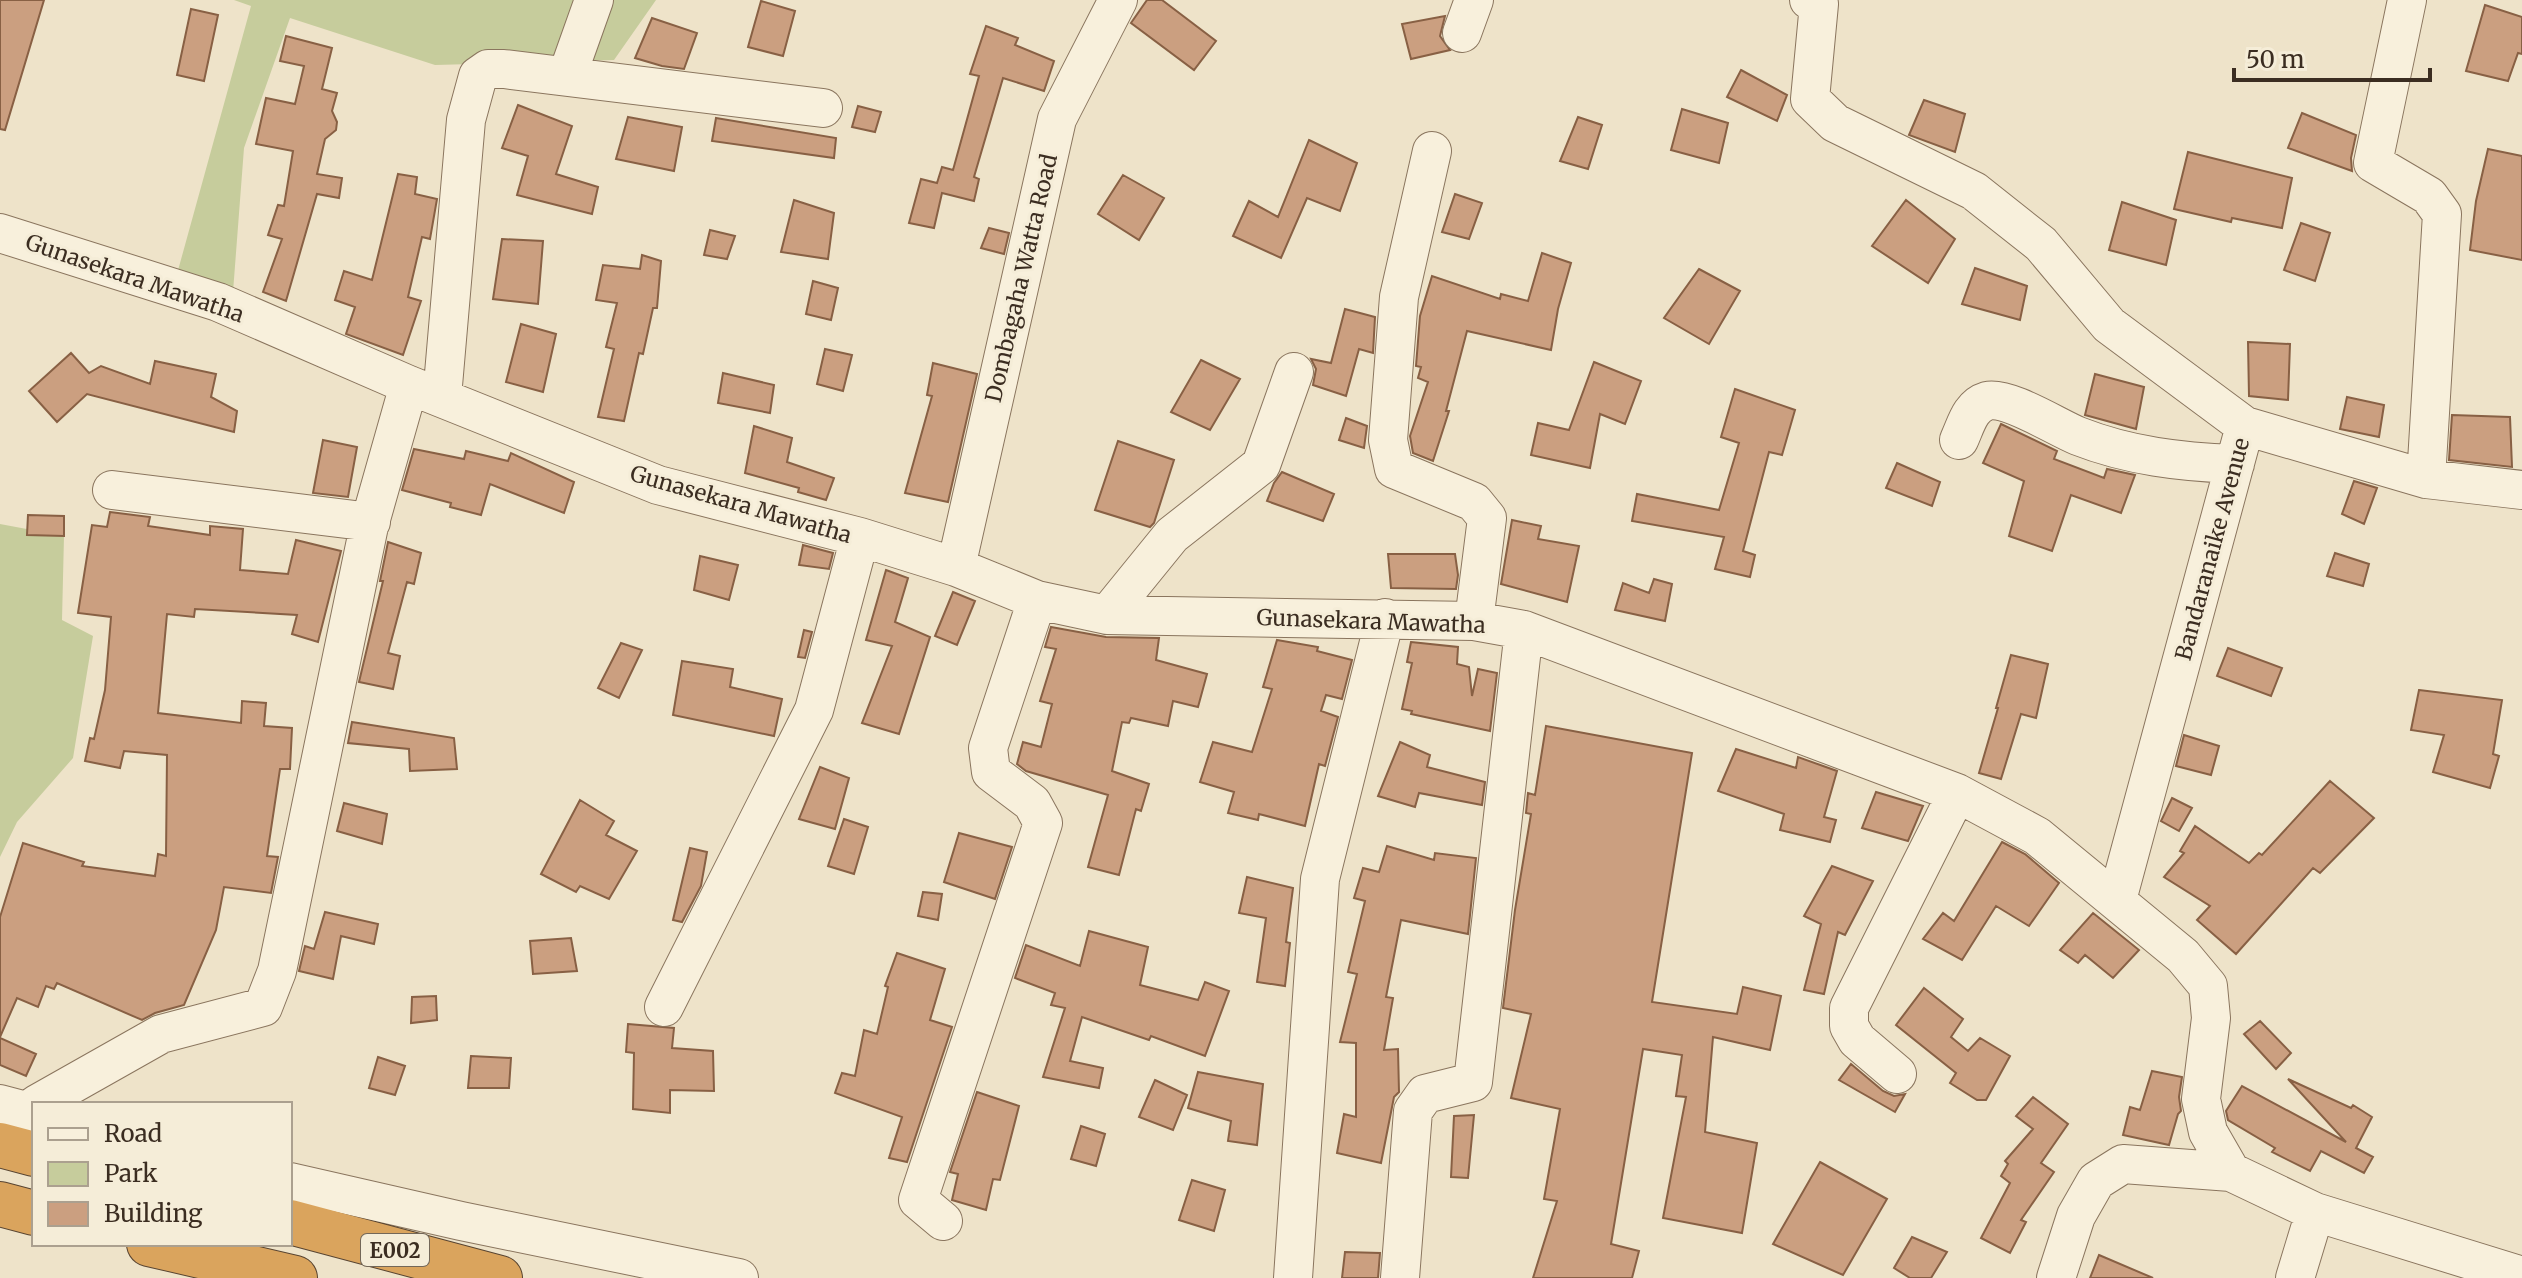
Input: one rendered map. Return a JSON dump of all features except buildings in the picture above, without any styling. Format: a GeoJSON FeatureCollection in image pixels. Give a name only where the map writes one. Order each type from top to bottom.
{"type":"FeatureCollection","features":[{"type":"Feature","properties":{"kind":"highway"},"geometry":{"type":"LineString","coordinates":[[0,1143],[32,1153]]}},
{"type":"Feature","properties":{"kind":"highway"},"geometry":{"type":"LineString","coordinates":[[0,1204],[32,1212]]}},
{"type":"Feature","properties":{"kind":"highway"},"geometry":{"type":"LineString","coordinates":[[0,1217],[32,1223]]}},
{"type":"Feature","properties":{"kind":"highway","name":"E002"},"geometry":{"type":"LineString","coordinates":[[292,1223],[500,1278]]}},
{"type":"Feature","properties":{"kind":"highway"},"geometry":{"type":"LineString","coordinates":[[158,1246],[295,1278]]}},
{"type":"Feature","properties":{"kind":"street"},"geometry":{"type":"LineString","coordinates":[[567,76],[594,0]]}},
{"type":"Feature","properties":{"kind":"street","name":"Dombagaha Watta Road"},"geometry":{"type":"LineString","coordinates":[[956,567],[1057,119],[1118,0]]}},
{"type":"Feature","properties":{"kind":"street"},"geometry":{"type":"LineString","coordinates":[[1809,0],[1819,4],[1810,99],[1835,123],[1974,191],[2041,244],[2109,325],[2245,426]]}},
{"type":"Feature","properties":{"kind":"street"},"geometry":{"type":"LineString","coordinates":[[2407,0],[2373,163],[2429,196],[2442,214],[2426,479]]}},
{"type":"Feature","properties":{"kind":"street"},"geometry":{"type":"LineString","coordinates":[[37,1102],[161,1034],[263,1007],[277,971],[371,522],[426,391],[466,120],[478,76],[488,69],[567,76],[823,108]]}},
{"type":"Feature","properties":{"kind":"street"},"geometry":{"type":"LineString","coordinates":[[1432,151],[1399,297],[1388,440],[1394,469],[1474,502],[1487,518],[1474,621]]}},
{"type":"Feature","properties":{"kind":"street","name":"Gunasekara Mawatha"},"geometry":{"type":"LineString","coordinates":[[0,233],[218,302],[658,485],[860,537],[956,567],[1037,600],[1107,615],[1474,621],[1524,630],[1957,793],[2037,836],[2183,956],[2208,986],[2211,1018],[2201,1099],[2208,1132],[2231,1172]]}},
{"type":"Feature","properties":{"kind":"street"},"geometry":{"type":"LineString","coordinates":[[1107,615],[1172,535],[1261,465],[1294,372]]}},
{"type":"Feature","properties":{"kind":"street"},"geometry":{"type":"LineString","coordinates":[[1959,440],[1972,411],[1988,401],[2005,403],[2079,436],[2124,450],[2164,460],[2235,464]]}},
{"type":"Feature","properties":{"kind":"street","name":"Bandaranaike Avenue"},"geometry":{"type":"LineString","coordinates":[[2117,900],[2245,426],[2426,479],[2522,490]]}},
{"type":"Feature","properties":{"kind":"street"},"geometry":{"type":"LineString","coordinates":[[112,490],[371,522]]}},
{"type":"Feature","properties":{"kind":"street"},"geometry":{"type":"LineString","coordinates":[[664,1007],[814,710],[860,537]]}},
{"type":"Feature","properties":{"kind":"street"},"geometry":{"type":"LineString","coordinates":[[943,1221],[918,1200],[1043,823],[1032,803],[991,772],[988,748],[1037,600]]}},
{"type":"Feature","properties":{"kind":"street"},"geometry":{"type":"LineString","coordinates":[[1293,1278],[1320,879],[1385,618]]}},
{"type":"Feature","properties":{"kind":"street"},"geometry":{"type":"LineString","coordinates":[[1400,1278],[1413,1111],[1425,1094],[1473,1082],[1524,630]]}},
{"type":"Feature","properties":{"kind":"street"},"geometry":{"type":"LineString","coordinates":[[1897,1074],[1857,1040],[1849,1026],[1849,1008],[1957,793]]}},
{"type":"Feature","properties":{"kind":"street"},"geometry":{"type":"LineString","coordinates":[[0,1143],[26,1108]]}},
{"type":"Feature","properties":{"kind":"street"},"geometry":{"type":"LineString","coordinates":[[2056,1278],[2076,1216],[2096,1181],[2123,1164],[2231,1172],[2315,1212],[2522,1276]]}},
{"type":"Feature","properties":{"kind":"street"},"geometry":{"type":"LineString","coordinates":[[292,1182],[739,1278]]}},
{"type":"Feature","properties":{"kind":"street"},"geometry":{"type":"LineString","coordinates":[[2295,1278],[2315,1212]]}},
{"type":"Feature","properties":{"kind":"green space"},"geometry":{"type":"Polygon","coordinates":[[[234,0],[656,0],[614,60],[435,65],[290,18],[244,148],[233,292],[177,274],[251,6],[234,0]]]}},
{"type":"Feature","properties":{"kind":"green space"},"geometry":{"type":"Polygon","coordinates":[[[0,524],[64,536],[62,620],[93,636],[73,758],[17,822],[0,857],[0,524]]]}}]}
